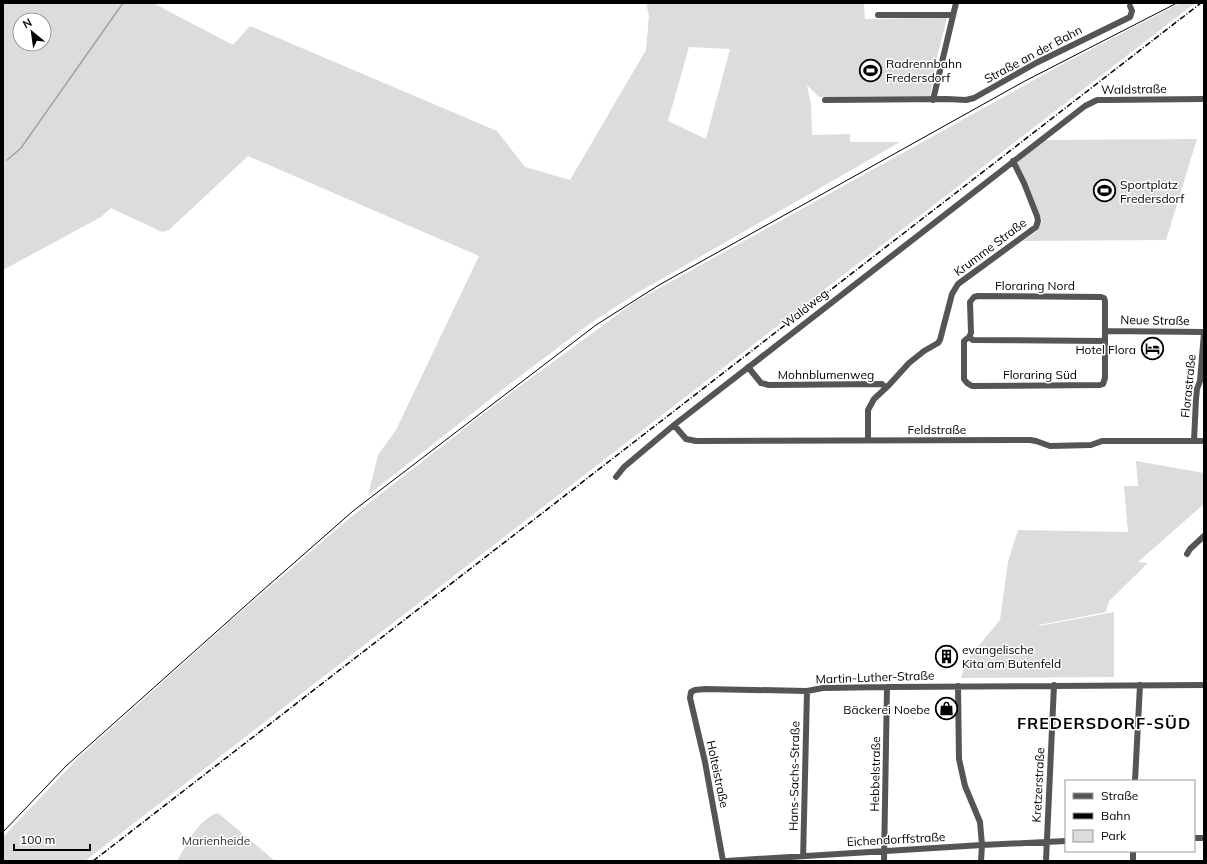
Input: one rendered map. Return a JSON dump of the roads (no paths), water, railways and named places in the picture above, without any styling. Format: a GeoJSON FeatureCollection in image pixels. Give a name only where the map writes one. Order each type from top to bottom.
{"type":"FeatureCollection","features":[{"type":"Feature","properties":{"kind":"street"},"geometry":{"type":"LineString","coordinates":[[825,100],[932,100],[956,3]]}},
{"type":"Feature","properties":{"kind":"street","name":"Straße an der Bahn"},"geometry":{"type":"LineString","coordinates":[[932,100],[966,100],[974,98],[1036,63],[1130,17],[1132,11],[1130,6]]}},
{"type":"Feature","properties":{"kind":"street"},"geometry":{"type":"LineString","coordinates":[[878,15],[953,15]]}},
{"type":"Feature","properties":{"kind":"street","name":"Waldstraße"},"geometry":{"type":"LineString","coordinates":[[1012,162],[1085,106],[1097,100],[1204,99]]}},
{"type":"Feature","properties":{"kind":"street","name":"Waldweg"},"geometry":{"type":"LineString","coordinates":[[616,477],[624,467],[674,424],[1012,162]]}},
{"type":"Feature","properties":{"kind":"street","name":"Krumme Straße"},"geometry":{"type":"LineString","coordinates":[[868,440],[868,410],[874,399],[909,363],[924,351],[938,343],[952,294],[958,284],[1036,227],[1038,221],[1037,216],[1024,182],[1012,162]]}},
{"type":"Feature","properties":{"kind":"street","name":"Floraring Nord"},"geometry":{"type":"LineString","coordinates":[[967,339],[971,333],[970,302],[978,296],[1104,298],[1105,331]]}},
{"type":"Feature","properties":{"kind":"street","name":"Neue Straße"},"geometry":{"type":"LineString","coordinates":[[1105,331],[1204,332]]}},
{"type":"Feature","properties":{"kind":"street","name":"Floraring Süd"},"geometry":{"type":"LineString","coordinates":[[967,339],[964,379],[972,386],[1100,385],[1103,384],[1105,378],[1105,331]]}},
{"type":"Feature","properties":{"kind":"street","name":"Florastraße"},"geometry":{"type":"LineString","coordinates":[[1194,441],[1196,399],[1201,373],[1204,332]]}},
{"type":"Feature","properties":{"kind":"street"},"geometry":{"type":"LineString","coordinates":[[967,339],[1105,341]]}},
{"type":"Feature","properties":{"kind":"street","name":"Mohnblumenweg"},"geometry":{"type":"LineString","coordinates":[[748,367],[761,383],[769,385],[882,384],[886,388]]}},
{"type":"Feature","properties":{"kind":"street","name":"Feldstraße"},"geometry":{"type":"LineString","coordinates":[[674,424],[684,437],[689,440],[1036,440],[1050,446],[1091,445],[1102,441],[1204,441]]}},
{"type":"Feature","properties":{"kind":"street"},"geometry":{"type":"LineString","coordinates":[[1187,554],[1190,549],[1204,536]]}},
{"type":"Feature","properties":{"kind":"street","name":"Kretzerstraße"},"geometry":{"type":"LineString","coordinates":[[1046,861],[1054,685]]}},
{"type":"Feature","properties":{"kind":"street"},"geometry":{"type":"LineString","coordinates":[[1135,780],[1140,685]]}},
{"type":"Feature","properties":{"kind":"street","name":"Martin-Luther-Straße"},"geometry":{"type":"LineString","coordinates":[[691,692],[705,689],[807,691],[823,688],[887,687],[1204,685]]}},
{"type":"Feature","properties":{"kind":"street"},"geometry":{"type":"LineString","coordinates":[[958,686],[959,759],[965,786],[980,822],[982,845],[981,861]]}},
{"type":"Feature","properties":{"kind":"street","name":"Hebbelstraße"},"geometry":{"type":"LineString","coordinates":[[884,861],[887,687]]}},
{"type":"Feature","properties":{"kind":"street","name":"Hans-Sachs-Straße"},"geometry":{"type":"LineString","coordinates":[[803,858],[807,691]]}},
{"type":"Feature","properties":{"kind":"street","name":"Holteistraße"},"geometry":{"type":"LineString","coordinates":[[691,692],[690,698],[705,762],[723,861]]}},
{"type":"Feature","properties":{"kind":"street","name":"Eichendorffstraße"},"geometry":{"type":"LineString","coordinates":[[726,861],[803,858],[885,851],[1065,841]]}},
{"type":"Feature","properties":{"kind":"waterway"},"geometry":{"type":"LineString","coordinates":[[7,160],[21,148],[123,3]]}},
{"type":"Feature","properties":{"kind":"tram line"},"geometry":{"type":"LineString","coordinates":[[3,832],[66,766],[353,511],[596,325],[659,285],[1023,82],[1177,3]]}},
{"type":"Feature","properties":{"kind":"railway"},"geometry":{"type":"LineString","coordinates":[[93,861],[1201,3]]}},
{"type":"Feature","properties":{"kind":"place","name":"Radrennbahn Fredersdorf"},"geometry":{"type":"Point","coordinates":[870,70]}},
{"type":"Feature","properties":{"kind":"place","name":"Sportplatz Fredersdorf"},"geometry":{"type":"Point","coordinates":[1105,191]}},
{"type":"Feature","properties":{"kind":"place","name":"Hotel Flora"},"geometry":{"type":"Point","coordinates":[1152,349]}},
{"type":"Feature","properties":{"kind":"place","name":"evangelische Kita am Butenfeld"},"geometry":{"type":"Point","coordinates":[947,656]}},
{"type":"Feature","properties":{"kind":"place","name":"Bäckerei Noebe"},"geometry":{"type":"Point","coordinates":[946,709]}},
{"type":"Feature","properties":{"kind":"district","name":"FREDERSDORF-SÜD"},"geometry":{"type":"Point","coordinates":[1104,723]}},
{"type":"Feature","properties":{"kind":"park label","name":"Marienheide"},"geometry":{"type":"Point","coordinates":[216,840]}}]}
